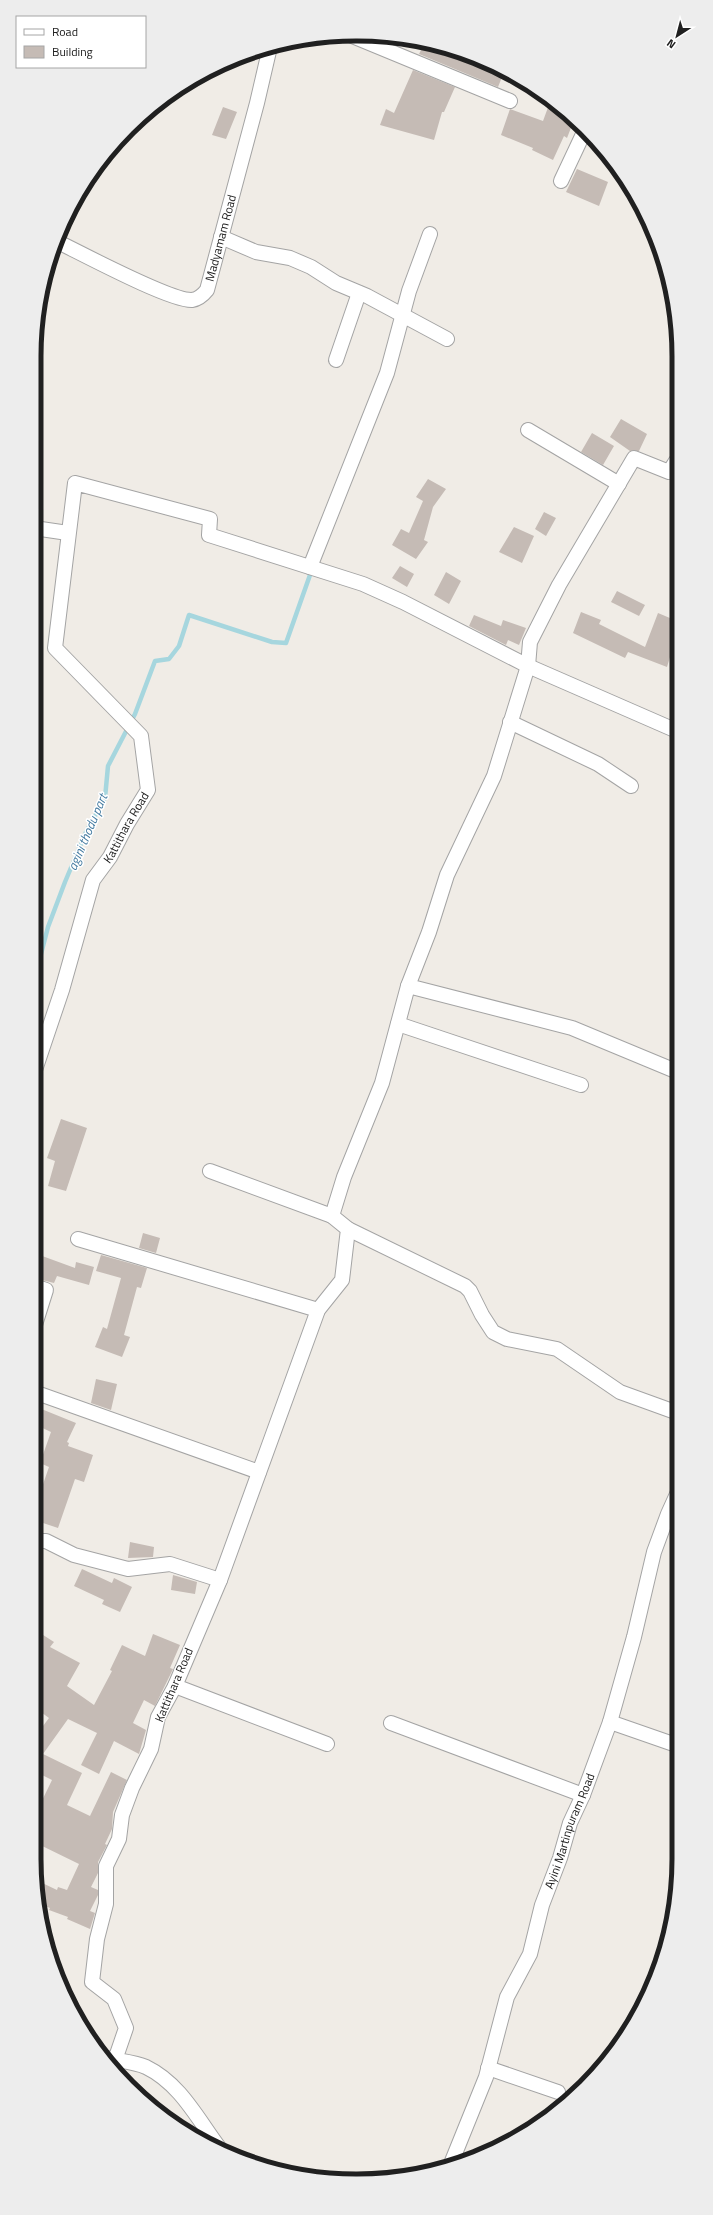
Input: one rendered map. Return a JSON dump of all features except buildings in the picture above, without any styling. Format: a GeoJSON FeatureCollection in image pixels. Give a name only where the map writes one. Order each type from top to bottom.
{"type":"FeatureCollection","features":[{"type":"Feature","properties":{"kind":"street"},"geometry":{"type":"LineString","coordinates":[[366,41],[510,101]]}},
{"type":"Feature","properties":{"kind":"street","name":"Madyamam Road"},"geometry":{"type":"LineString","coordinates":[[62,244],[168,294],[192,300],[202,297],[207,290],[257,103],[268,54]]}},
{"type":"Feature","properties":{"kind":"street"},"geometry":{"type":"LineString","coordinates":[[561,182],[583,136]]}},
{"type":"Feature","properties":{"kind":"street"},"geometry":{"type":"LineString","coordinates":[[310,567],[387,373],[402,317],[430,234]]}},
{"type":"Feature","properties":{"kind":"street"},"geometry":{"type":"LineString","coordinates":[[221,237],[256,252],[290,258],[447,339]]}},
{"type":"Feature","properties":{"kind":"street"},"geometry":{"type":"LineString","coordinates":[[336,360],[359,293]]}},
{"type":"Feature","properties":{"kind":"street"},"geometry":{"type":"LineString","coordinates":[[528,430],[619,484]]}},
{"type":"Feature","properties":{"kind":"street"},"geometry":{"type":"LineString","coordinates":[[332,1216],[344,1177],[382,1083],[408,986],[429,932],[447,875],[494,776],[528,666],[530,642],[559,585],[634,458],[669,472],[672,467]]}},
{"type":"Feature","properties":{"kind":"street"},"geometry":{"type":"LineString","coordinates":[[41,529],[68,533],[75,484],[210,519],[209,535],[363,584],[403,602],[528,666],[672,729]]}},
{"type":"Feature","properties":{"kind":"street","name":"Kattithara Road"},"geometry":{"type":"LineString","coordinates":[[41,1052],[62,990],[93,880],[110,857],[127,824],[148,790],[140,736],[55,648],[68,533]]}},
{"type":"Feature","properties":{"kind":"street"},"geometry":{"type":"LineString","coordinates":[[510,722],[598,764],[630,786]]}},
{"type":"Feature","properties":{"kind":"street"},"geometry":{"type":"LineString","coordinates":[[408,986],[572,1028],[672,1070]]}},
{"type":"Feature","properties":{"kind":"street"},"geometry":{"type":"LineString","coordinates":[[398,1024],[581,1085]]}},
{"type":"Feature","properties":{"kind":"street"},"geometry":{"type":"LineString","coordinates":[[210,1171],[332,1216],[348,1229],[465,1286],[470,1291],[482,1315],[493,1332],[507,1339],[557,1349],[620,1392],[672,1411]]}},
{"type":"Feature","properties":{"kind":"street","name":"Kattithara Road"},"geometry":{"type":"LineString","coordinates":[[113,2059],[126,2028],[114,1998],[92,1982],[97,1939],[106,1904],[106,1866],[119,1839],[122,1814],[127,1801],[151,1749],[158,1717],[175,1686],[220,1580],[318,1310],[342,1280],[348,1229]]}},
{"type":"Feature","properties":{"kind":"street"},"geometry":{"type":"LineString","coordinates":[[78,1239],[318,1310]]}},
{"type":"Feature","properties":{"kind":"street"},"geometry":{"type":"LineString","coordinates":[[41,1288],[46,1290],[41,1306]]}},
{"type":"Feature","properties":{"kind":"street"},"geometry":{"type":"LineString","coordinates":[[41,1394],[259,1472]]}},
{"type":"Feature","properties":{"kind":"street","name":"Ayini Martinpuram Road"},"geometry":{"type":"LineString","coordinates":[[453,2159],[488,2068],[507,1997],[530,1954],[542,1905],[560,1858],[570,1822],[584,1795],[610,1722],[634,1637],[654,1552],[672,1505]]}},
{"type":"Feature","properties":{"kind":"street"},"geometry":{"type":"LineString","coordinates":[[41,1541],[46,1541],[74,1555],[128,1569],[170,1564],[220,1580]]}},
{"type":"Feature","properties":{"kind":"street"},"geometry":{"type":"LineString","coordinates":[[175,1686],[327,1744]]}},
{"type":"Feature","properties":{"kind":"street"},"geometry":{"type":"LineString","coordinates":[[610,1722],[672,1744]]}},
{"type":"Feature","properties":{"kind":"street"},"geometry":{"type":"LineString","coordinates":[[392,1723],[584,1795]]}},
{"type":"Feature","properties":{"kind":"street"},"geometry":{"type":"LineString","coordinates":[[116,2063],[145,2066],[168,2081],[183,2096],[212,2139]]}},
{"type":"Feature","properties":{"kind":"street"},"geometry":{"type":"LineString","coordinates":[[488,2068],[558,2092]]}},
{"type":"Feature","properties":{"kind":"waterway","name":"agini thodu part"},"geometry":{"type":"LineString","coordinates":[[41,954],[48,927],[65,882],[86,832],[105,798],[108,766],[135,714],[155,661],[169,659],[179,646],[189,615],[272,642],[286,643],[310,575]]}}]}
